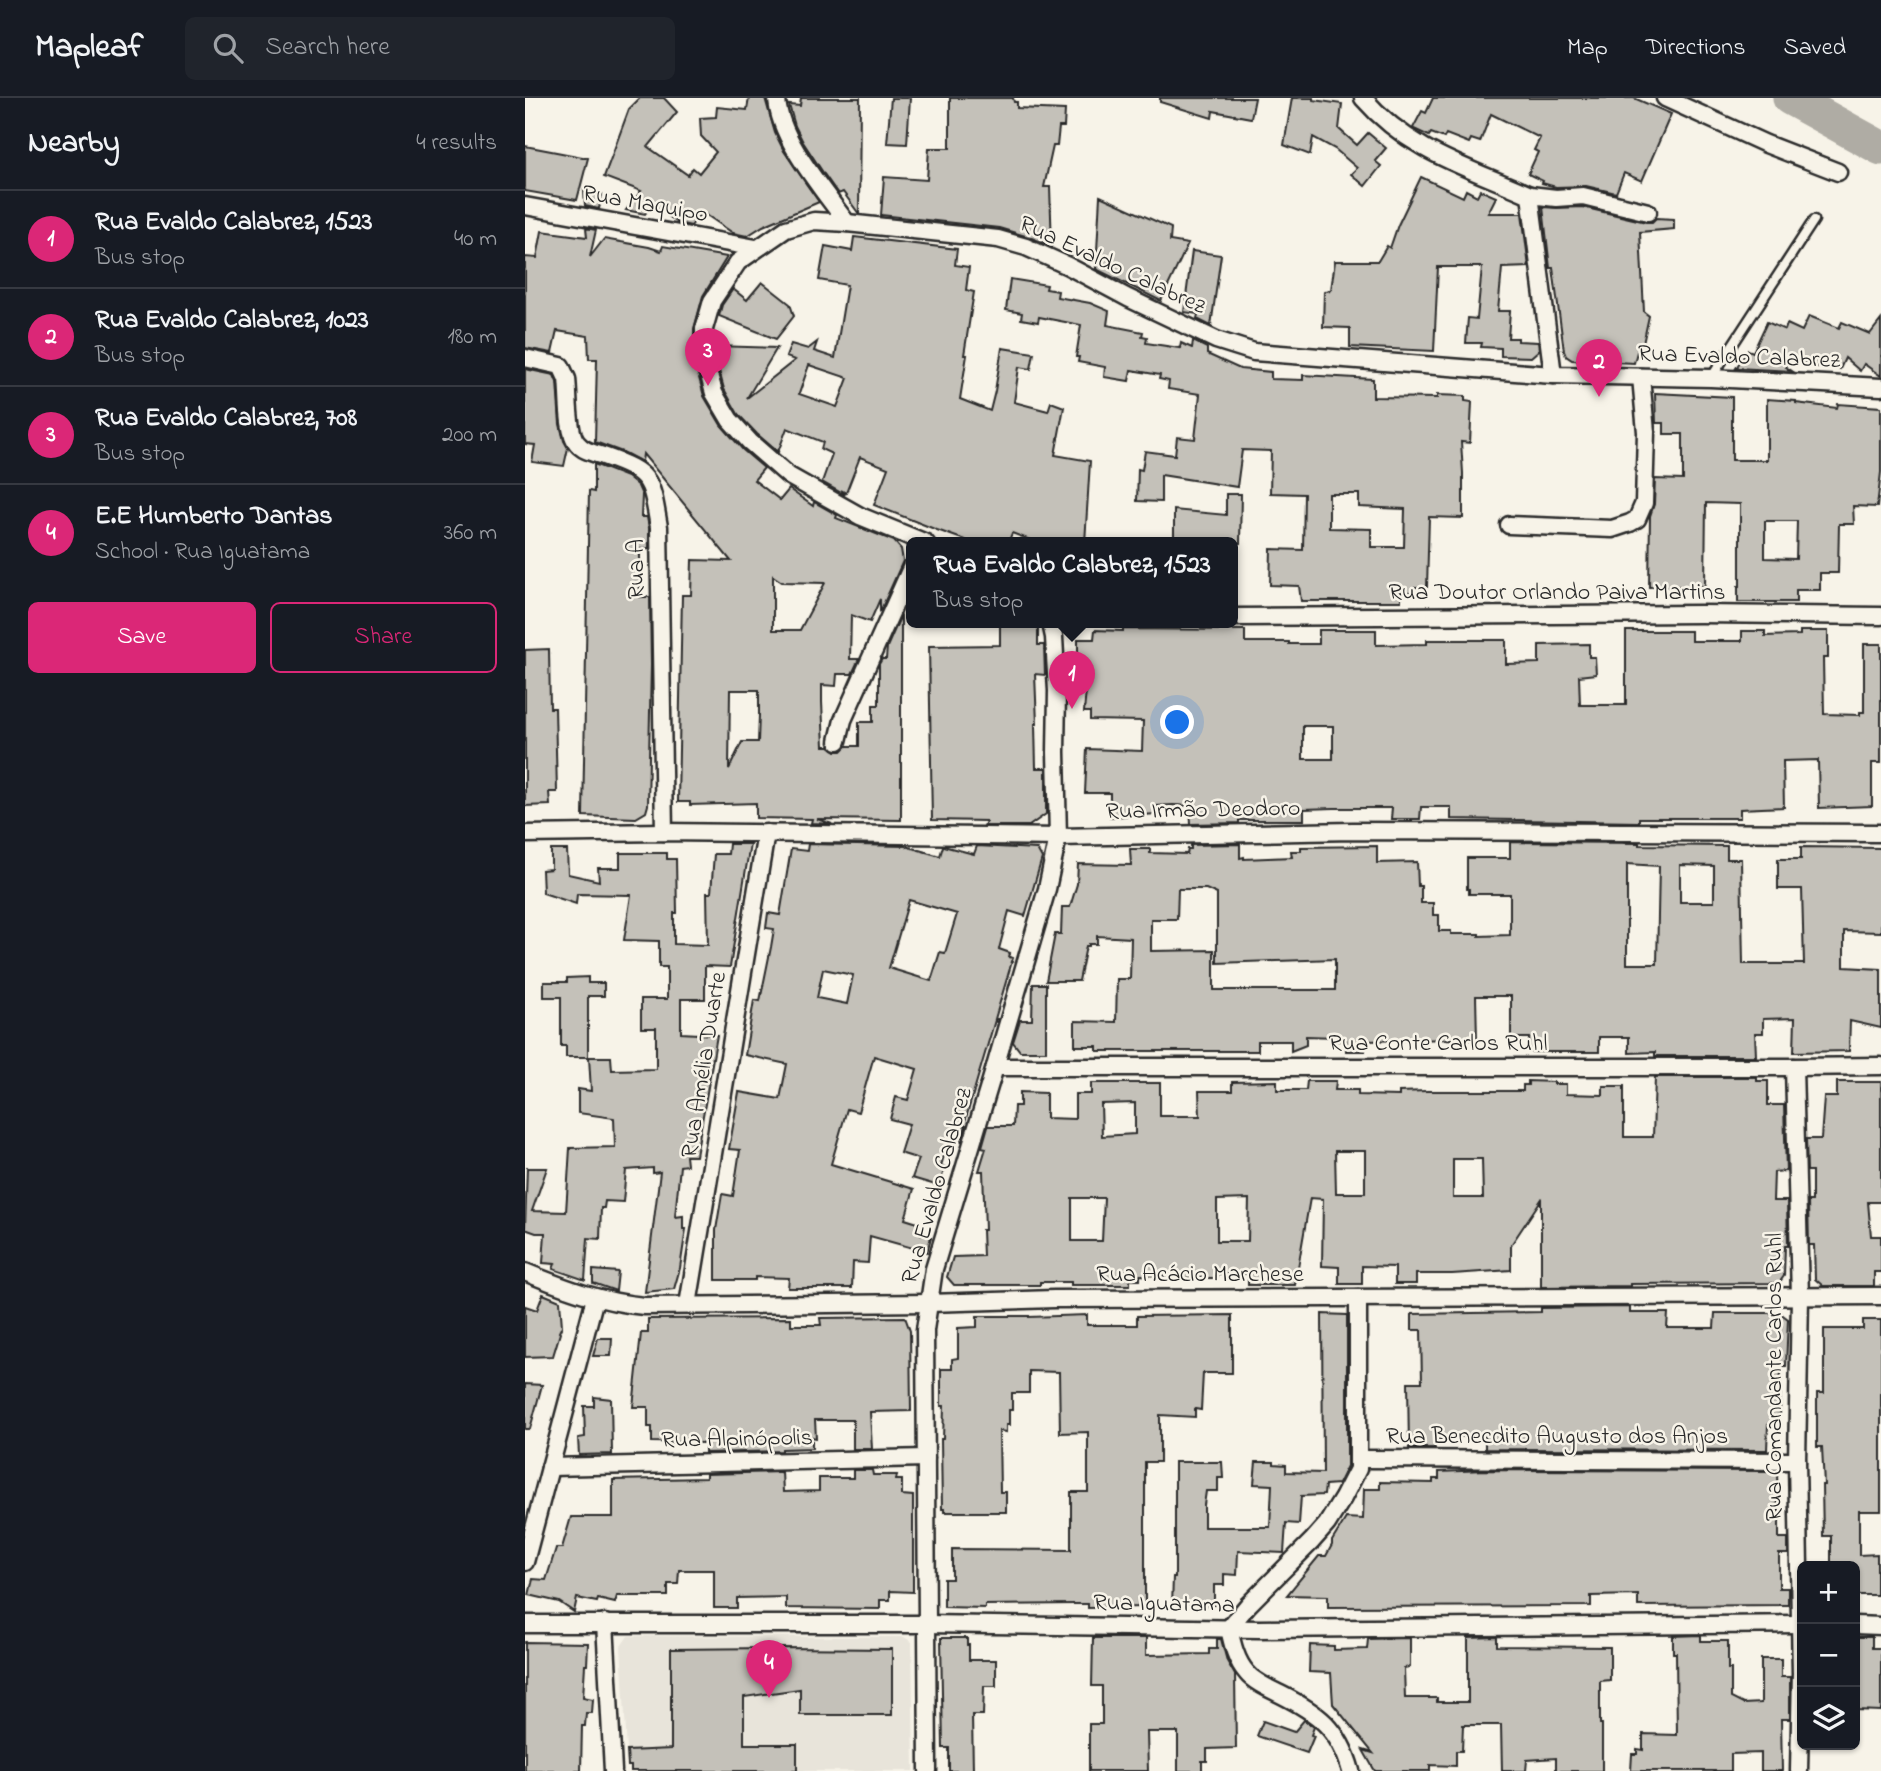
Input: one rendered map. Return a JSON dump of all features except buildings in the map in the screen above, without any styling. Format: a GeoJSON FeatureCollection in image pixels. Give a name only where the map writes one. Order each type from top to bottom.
{"type":"FeatureCollection","features":[{"type":"Feature","properties":{"kind":"street"},"geometry":{"type":"LineString","coordinates":[[777,98],[783,126],[807,167],[847,223]]}},
{"type":"Feature","properties":{"kind":"street"},"geometry":{"type":"LineString","coordinates":[[1363,98],[1402,135],[1426,150],[1530,195],[1556,198],[1583,196],[1648,212]]}},
{"type":"Feature","properties":{"kind":"street"},"geometry":{"type":"LineString","coordinates":[[1665,98],[1766,144],[1838,172]]}},
{"type":"Feature","properties":{"kind":"street"},"geometry":{"type":"LineString","coordinates":[[1530,195],[1553,375]]}},
{"type":"Feature","properties":{"kind":"street","name":"Rua Maquipo"},"geometry":{"type":"LineString","coordinates":[[525,206],[756,248]]}},
{"type":"Feature","properties":{"kind":"street","name":"Rua Evaldo Calabrez"},"geometry":{"type":"LineString","coordinates":[[912,537],[860,516],[789,476],[750,442],[730,420],[714,393],[705,357],[704,329],[712,301],[738,262],[786,229],[814,221],[998,239],[1026,247],[1069,266],[1216,340],[1254,352],[1553,375],[1711,378],[1881,387]]}},
{"type":"Feature","properties":{"kind":"street","name":"Rua A"},"geometry":{"type":"LineString","coordinates":[[525,359],[561,366],[567,379],[571,432],[576,442],[587,451],[643,473],[655,501],[659,527],[664,832]]}},
{"type":"Feature","properties":{"kind":"street"},"geometry":{"type":"LineString","coordinates":[[1509,525],[1612,529],[1637,519],[1644,503],[1645,468],[1646,432],[1641,377]]}},
{"type":"Feature","properties":{"kind":"street"},"geometry":{"type":"LineString","coordinates":[[838,741],[843,720],[906,579]]}},
{"type":"Feature","properties":{"kind":"street","name":"Rua Doutor Orlando Paiva Martins"},"geometry":{"type":"LineString","coordinates":[[1238,617],[1700,614],[1881,616]]}},
{"type":"Feature","properties":{"kind":"street","name":"Rua Evaldo Calabrez"},"geometry":{"type":"LineString","coordinates":[[928,1771],[925,1330],[934,1269],[1047,889],[1059,837],[1056,679],[1052,628]]}},
{"type":"Feature","properties":{"kind":"street","name":"Rua Irmão Deodoro"},"geometry":{"type":"LineString","coordinates":[[525,834],[664,832],[1059,837],[1353,831],[1881,833]]}},
{"type":"Feature","properties":{"kind":"street","name":"Rua Amélia Duarte"},"geometry":{"type":"LineString","coordinates":[[688,1305],[766,833]]}},
{"type":"Feature","properties":{"kind":"street","name":"Rua Conte Carlos Ruhl"},"geometry":{"type":"LineString","coordinates":[[995,1067],[1881,1066]]}},
{"type":"Feature","properties":{"kind":"street","name":"Rua Comandante Carlos Ruhl"},"geometry":{"type":"LineString","coordinates":[[1794,1067],[1800,1297],[1797,1461],[1799,1561]]}},
{"type":"Feature","properties":{"kind":"street","name":"Rua Acácio Marchese"},"geometry":{"type":"LineString","coordinates":[[525,1272],[596,1298],[644,1306],[1054,1299],[1881,1296]]}},
{"type":"Feature","properties":{"kind":"street"},"geometry":{"type":"LineString","coordinates":[[525,1562],[596,1298]]}},
{"type":"Feature","properties":{"kind":"street"},"geometry":{"type":"LineString","coordinates":[[1351,1771],[1346,1753],[1336,1736],[1316,1713],[1247,1674],[1233,1647],[1229,1628],[1327,1524],[1358,1469],[1358,1298]]}},
{"type":"Feature","properties":{"kind":"street","name":"Rua Alpinópolis"},"geometry":{"type":"LineString","coordinates":[[550,1467],[926,1458]]}},
{"type":"Feature","properties":{"kind":"street","name":"Rua Benecdito Augusto dos Anjos"},"geometry":{"type":"LineString","coordinates":[[1359,1459],[1797,1461]]}},
{"type":"Feature","properties":{"kind":"street"},"geometry":{"type":"LineString","coordinates":[[605,1623],[613,1771]]}},
{"type":"Feature","properties":{"kind":"street","name":"Rua Iguatama"},"geometry":{"type":"LineString","coordinates":[[525,1624],[926,1624],[1229,1628],[1797,1624]]}},
{"type":"Feature","properties":{"kind":"street"},"geometry":{"type":"LineString","coordinates":[[1860,1625],[1881,1626]]}},
{"type":"Feature","properties":{"kind":"street","name":"Rua Comandante Carlos Ruhl"},"geometry":{"type":"LineString","coordinates":[[1800,1771],[1801,1687]]}},
{"type":"Feature","properties":{"kind":"lane"},"geometry":{"type":"LineString","coordinates":[[1711,378],[1814,220]]}},
{"type":"Feature","properties":{"kind":"shaded area"},"geometry":{"type":"Polygon","coordinates":[[[628,1636],[904,1637],[912,1642],[914,1771],[660,1771],[659,1750],[627,1751],[621,1646],[628,1636]]]}},
{"type":"Feature","properties":{"kind":"waterway"},"geometry":{"type":"LineString","coordinates":[[1790,98],[1881,148]]}},
{"type":"Feature","properties":{"kind":"place","name":"Rua Evaldo Calabrez, 708"},"geometry":{"type":"Point","coordinates":[708,386]}},
{"type":"Feature","properties":{"kind":"place","name":"Rua Evaldo Calabrez, 1023"},"geometry":{"type":"Point","coordinates":[1599,397]}},
{"type":"Feature","properties":{"kind":"place","name":"Rua Evaldo Calabrez, 1523"},"geometry":{"type":"Point","coordinates":[1072,709]}},
{"type":"Feature","properties":{"kind":"place","name":"E.E Humberto Dantas"},"geometry":{"type":"Point","coordinates":[769,1698]}}]}
